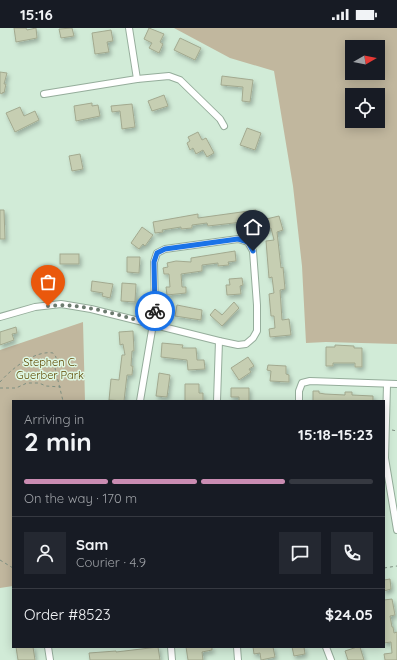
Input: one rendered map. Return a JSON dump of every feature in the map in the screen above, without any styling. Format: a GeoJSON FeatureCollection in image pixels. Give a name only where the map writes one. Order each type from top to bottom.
{"type":"FeatureCollection","features":[{"type":"Feature","properties":{"kind":"street"},"geometry":{"type":"LineString","coordinates":[[129,28],[137,79]]}},
{"type":"Feature","properties":{"kind":"street"},"geometry":{"type":"LineString","coordinates":[[44,94],[137,79],[169,76],[180,80],[220,119],[224,126]]}},
{"type":"Feature","properties":{"kind":"street"},"geometry":{"type":"LineString","coordinates":[[0,317],[35,307],[61,304],[91,309],[153,324],[219,341],[238,345],[246,344],[253,338],[257,331],[257,305],[253,251],[248,242],[238,239],[165,249],[157,253],[154,262],[155,313],[153,324],[140,400]]}},
{"type":"Feature","properties":{"kind":"street"},"geometry":{"type":"LineString","coordinates":[[217,400],[219,341]]}},
{"type":"Feature","properties":{"kind":"street"},"geometry":{"type":"LineString","coordinates":[[299,400],[299,391],[302,383],[310,381],[387,385],[397,384]]}},
{"type":"Feature","properties":{"kind":"street"},"geometry":{"type":"LineString","coordinates":[[387,385],[385,454],[394,497],[397,530]]}},
{"type":"Feature","properties":{"kind":"street"},"geometry":{"type":"LineString","coordinates":[[48,648],[50,660]]}},
{"type":"Feature","properties":{"kind":"street"},"geometry":{"type":"LineString","coordinates":[[171,648],[172,660]]}},
{"type":"Feature","properties":{"kind":"street"},"geometry":{"type":"LineString","coordinates":[[237,648],[238,660]]}},
{"type":"Feature","properties":{"kind":"street"},"geometry":{"type":"LineString","coordinates":[[326,648],[331,660]]}},
{"type":"Feature","properties":{"kind":"path"},"geometry":{"type":"LineString","coordinates":[[0,382],[10,371],[30,358],[41,353],[53,353],[55,355],[55,368],[61,387],[63,400]]}},
{"type":"Feature","properties":{"kind":"path"},"geometry":{"type":"LineString","coordinates":[[0,388],[16,388],[27,383],[39,383],[46,386],[61,387]]}},
{"type":"Feature","properties":{"kind":"path"},"geometry":{"type":"LineString","coordinates":[[389,430],[397,431]]}},
{"type":"Feature","properties":{"kind":"path"},"geometry":{"type":"LineString","coordinates":[[0,560],[12,567]]}},
{"type":"Feature","properties":{"kind":"path"},"geometry":{"type":"LineString","coordinates":[[385,568],[397,566]]}},
{"type":"Feature","properties":{"kind":"green space"},"geometry":{"type":"Polygon","coordinates":[[[174,28],[397,28],[397,344],[326,342],[306,343],[302,266],[293,186],[274,71],[230,58],[174,28]]]}},
{"type":"Feature","properties":{"kind":"green space","name":"Stephen C. Guerber Park"},"geometry":{"type":"Polygon","coordinates":[[[83,322],[85,400],[12,400],[12,586],[0,588],[0,350],[83,322]]]}},
{"type":"Feature","properties":{"kind":"building"},"geometry":{"type":"Polygon","coordinates":[[[14,28],[26,28],[27,30],[36,28],[37,38],[16,42],[14,28]]]}},
{"type":"Feature","properties":{"kind":"building"},"geometry":{"type":"Polygon","coordinates":[[[72,28],[74,36],[61,38],[59,29],[72,28]]]}},
{"type":"Feature","properties":{"kind":"building"},"geometry":{"type":"Polygon","coordinates":[[[149,28],[164,34],[160,42],[163,44],[159,53],[149,48],[152,43],[144,39],[149,28]]]}},
{"type":"Feature","properties":{"kind":"building"},"geometry":{"type":"Polygon","coordinates":[[[111,30],[113,41],[107,42],[109,52],[95,54],[92,33],[111,30]]]}},
{"type":"Feature","properties":{"kind":"building"},"geometry":{"type":"Polygon","coordinates":[[[180,38],[201,48],[195,60],[174,50],[180,38]]]}},
{"type":"Feature","properties":{"kind":"building"},"geometry":{"type":"Polygon","coordinates":[[[0,72],[7,73],[4,84],[6,84],[4,93],[3,92],[2,94],[0,93],[0,72]]]}},
{"type":"Feature","properties":{"kind":"building"},"geometry":{"type":"Polygon","coordinates":[[[222,76],[253,80],[250,102],[242,101],[243,87],[221,85],[222,76]]]}},
{"type":"Feature","properties":{"kind":"building"},"geometry":{"type":"Polygon","coordinates":[[[164,95],[168,106],[152,111],[148,101],[164,95]]]}},
{"type":"Feature","properties":{"kind":"building"},"geometry":{"type":"Polygon","coordinates":[[[92,103],[92,106],[98,105],[100,116],[76,121],[74,106],[92,103]]]}},
{"type":"Feature","properties":{"kind":"building"},"geometry":{"type":"Polygon","coordinates":[[[132,104],[135,127],[122,129],[120,111],[112,112],[111,106],[132,104]]]}},
{"type":"Feature","properties":{"kind":"building"},"geometry":{"type":"Polygon","coordinates":[[[20,107],[24,116],[35,111],[39,120],[15,132],[6,113],[20,107]]]}},
{"type":"Feature","properties":{"kind":"building"},"geometry":{"type":"Polygon","coordinates":[[[247,128],[261,133],[255,150],[240,145],[247,128]]]}},
{"type":"Feature","properties":{"kind":"building"},"geometry":{"type":"Polygon","coordinates":[[[198,132],[202,140],[206,138],[214,153],[207,157],[203,150],[196,154],[193,148],[190,150],[187,143],[190,141],[188,137],[198,132]]]}},
{"type":"Feature","properties":{"kind":"building"},"geometry":{"type":"Polygon","coordinates":[[[80,154],[83,169],[72,171],[69,156],[80,154]]]}},
{"type":"Feature","properties":{"kind":"building"},"geometry":{"type":"Polygon","coordinates":[[[0,210],[4,210],[5,239],[0,239],[0,210]]]}},
{"type":"Feature","properties":{"kind":"building"},"geometry":{"type":"Polygon","coordinates":[[[256,210],[257,216],[251,217],[251,221],[208,226],[207,223],[192,225],[192,228],[181,229],[181,227],[162,230],[163,232],[155,233],[153,222],[198,214],[198,218],[256,210]]]}},
{"type":"Feature","properties":{"kind":"building"},"geometry":{"type":"Polygon","coordinates":[[[279,216],[283,230],[277,232],[285,289],[280,290],[282,320],[289,319],[291,335],[270,337],[269,329],[275,328],[274,316],[271,316],[269,294],[274,293],[272,277],[269,278],[266,241],[274,240],[271,228],[264,230],[262,220],[279,216]]]}},
{"type":"Feature","properties":{"kind":"building"},"geometry":{"type":"Polygon","coordinates":[[[142,227],[153,235],[145,246],[143,244],[139,249],[131,243],[142,227]]]}},
{"type":"Feature","properties":{"kind":"building"},"geometry":{"type":"Polygon","coordinates":[[[235,251],[236,261],[228,262],[229,265],[218,266],[218,263],[202,265],[202,271],[181,274],[182,287],[186,287],[186,293],[167,295],[166,287],[170,287],[169,274],[164,274],[163,268],[168,267],[167,263],[176,261],[191,262],[191,258],[235,251]]]}},
{"type":"Feature","properties":{"kind":"building"},"geometry":{"type":"Polygon","coordinates":[[[60,254],[79,254],[79,264],[60,264],[60,254]]]}},
{"type":"Feature","properties":{"kind":"building"},"geometry":{"type":"Polygon","coordinates":[[[127,257],[140,257],[139,273],[127,272],[127,257]]]}},
{"type":"Feature","properties":{"kind":"building"},"geometry":{"type":"Polygon","coordinates":[[[242,278],[243,285],[240,286],[241,294],[227,295],[226,285],[230,285],[229,279],[242,278]]]}},
{"type":"Feature","properties":{"kind":"building"},"geometry":{"type":"Polygon","coordinates":[[[92,281],[113,284],[110,298],[102,296],[103,293],[91,291],[92,281]]]}},
{"type":"Feature","properties":{"kind":"building"},"geometry":{"type":"Polygon","coordinates":[[[122,283],[136,284],[135,302],[121,301],[122,283]]]}},
{"type":"Feature","properties":{"kind":"building"},"geometry":{"type":"Polygon","coordinates":[[[234,302],[239,308],[222,326],[210,315],[215,309],[222,315],[234,302]]]}},
{"type":"Feature","properties":{"kind":"building"},"geometry":{"type":"Polygon","coordinates":[[[177,305],[202,310],[201,320],[175,316],[177,305]]]}},
{"type":"Feature","properties":{"kind":"building"},"geometry":{"type":"Polygon","coordinates":[[[16,327],[17,333],[12,334],[14,340],[0,345],[0,332],[16,327]]]}},
{"type":"Feature","properties":{"kind":"building"},"geometry":{"type":"Polygon","coordinates":[[[133,331],[134,351],[132,351],[132,375],[127,375],[124,400],[109,400],[111,379],[119,380],[122,355],[125,355],[123,344],[120,345],[119,332],[133,331]]]}},
{"type":"Feature","properties":{"kind":"building"},"geometry":{"type":"Polygon","coordinates":[[[162,343],[183,345],[182,348],[196,348],[197,360],[204,360],[205,369],[188,370],[187,360],[161,357],[162,343]]]}},
{"type":"Feature","properties":{"kind":"building"},"geometry":{"type":"Polygon","coordinates":[[[335,345],[362,348],[362,367],[355,367],[355,363],[333,363],[333,366],[326,366],[326,347],[335,347],[335,345]]]}},
{"type":"Feature","properties":{"kind":"building"},"geometry":{"type":"Polygon","coordinates":[[[248,357],[254,366],[249,369],[251,372],[239,380],[231,368],[248,357]]]}},
{"type":"Feature","properties":{"kind":"building"},"geometry":{"type":"Polygon","coordinates":[[[268,365],[286,366],[286,374],[289,375],[289,382],[270,381],[271,371],[267,370],[268,365]]]}},
{"type":"Feature","properties":{"kind":"building"},"geometry":{"type":"Polygon","coordinates":[[[159,373],[170,375],[167,397],[156,396],[159,373]]]}},
{"type":"Feature","properties":{"kind":"building"},"geometry":{"type":"Polygon","coordinates":[[[185,384],[199,384],[199,393],[203,393],[203,400],[185,400],[185,384]]]}},
{"type":"Feature","properties":{"kind":"building"},"geometry":{"type":"Polygon","coordinates":[[[231,388],[249,388],[249,400],[239,400],[239,397],[231,397],[231,388]]]}},
{"type":"Feature","properties":{"kind":"building"},"geometry":{"type":"Polygon","coordinates":[[[313,391],[319,391],[319,393],[325,394],[345,395],[345,392],[352,392],[352,395],[373,396],[373,400],[313,400],[313,391]]]}},
{"type":"Feature","properties":{"kind":"building"},"geometry":{"type":"Polygon","coordinates":[[[390,579],[391,589],[385,591],[385,580],[390,579]]]}},
{"type":"Feature","properties":{"kind":"building"},"geometry":{"type":"Polygon","coordinates":[[[392,599],[395,615],[390,616],[394,633],[397,632],[397,660],[385,660],[384,654],[392,653],[391,642],[385,643],[385,600],[392,599]]]}},
{"type":"Feature","properties":{"kind":"building"},"geometry":{"type":"Polygon","coordinates":[[[16,648],[33,648],[35,660],[18,660],[16,648]]]}},
{"type":"Feature","properties":{"kind":"building"},"geometry":{"type":"Polygon","coordinates":[[[158,648],[160,660],[90,660],[89,653],[158,648]]]}},
{"type":"Feature","properties":{"kind":"building"},"geometry":{"type":"Polygon","coordinates":[[[186,648],[212,648],[212,650],[202,652],[203,660],[188,660],[186,648]]]}},
{"type":"Feature","properties":{"kind":"building"},"geometry":{"type":"Polygon","coordinates":[[[253,648],[273,648],[275,657],[261,660],[260,653],[254,654],[253,648]]]}},
{"type":"Feature","properties":{"kind":"building"},"geometry":{"type":"Polygon","coordinates":[[[292,648],[304,648],[305,654],[294,656],[292,648]]]}},
{"type":"Feature","properties":{"kind":"building"},"geometry":{"type":"Polygon","coordinates":[[[354,648],[360,648],[364,660],[348,660],[345,651],[354,648]]]}},
{"type":"Feature","properties":{"kind":"way so far"},"geometry":{"type":"LineString","coordinates":[[48,306],[61,304],[91,309],[153,324],[155,311]]}},
{"type":"Feature","properties":{"kind":"route"},"geometry":{"type":"LineString","coordinates":[[155,311],[154,262],[157,253],[165,249],[238,239],[248,242],[253,251]]}}]}
